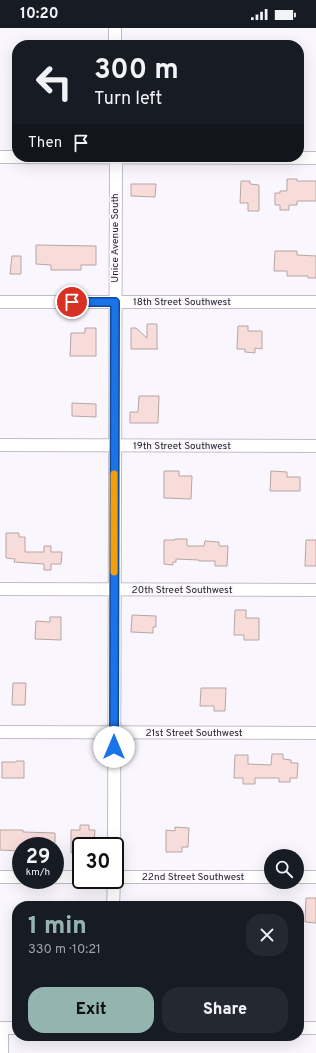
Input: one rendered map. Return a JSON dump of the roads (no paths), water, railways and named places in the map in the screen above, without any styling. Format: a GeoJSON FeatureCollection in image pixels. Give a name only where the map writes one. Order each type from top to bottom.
{"type":"FeatureCollection","features":[{"type":"Feature","properties":{"kind":"street"},"geometry":{"type":"LineString","coordinates":[[115,28],[115,40]]}},
{"type":"Feature","properties":{"kind":"street"},"geometry":{"type":"LineString","coordinates":[[0,157],[12,157]]}},
{"type":"Feature","properties":{"kind":"street"},"geometry":{"type":"LineString","coordinates":[[304,158],[316,158]]}},
{"type":"Feature","properties":{"kind":"street","name":"Unice Avenue South"},"geometry":{"type":"LineString","coordinates":[[114,837],[116,162]]}},
{"type":"Feature","properties":{"kind":"street","name":"18th Street Southwest"},"geometry":{"type":"LineString","coordinates":[[0,302],[316,302]]}},
{"type":"Feature","properties":{"kind":"street","name":"19th Street Southwest"},"geometry":{"type":"LineString","coordinates":[[0,445],[316,446]]}},
{"type":"Feature","properties":{"kind":"street","name":"20th Street Southwest"},"geometry":{"type":"LineString","coordinates":[[0,589],[316,590]]}},
{"type":"Feature","properties":{"kind":"street","name":"21st Street Southwest"},"geometry":{"type":"LineString","coordinates":[[0,732],[316,733]]}},
{"type":"Feature","properties":{"kind":"street"},"geometry":{"type":"LineString","coordinates":[[0,877],[12,877]]}},
{"type":"Feature","properties":{"kind":"street","name":"22nd Street Southwest"},"geometry":{"type":"LineString","coordinates":[[124,877],[264,877]]}},
{"type":"Feature","properties":{"kind":"street"},"geometry":{"type":"LineString","coordinates":[[304,877],[316,878]]}},
{"type":"Feature","properties":{"kind":"street"},"geometry":{"type":"LineString","coordinates":[[113,901],[114,889]]}},
{"type":"Feature","properties":{"kind":"street"},"geometry":{"type":"LineString","coordinates":[[2,1053],[1,1028],[12,1028]]}},
{"type":"Feature","properties":{"kind":"street"},"geometry":{"type":"LineString","coordinates":[[304,1028],[316,1028]]}}]}
